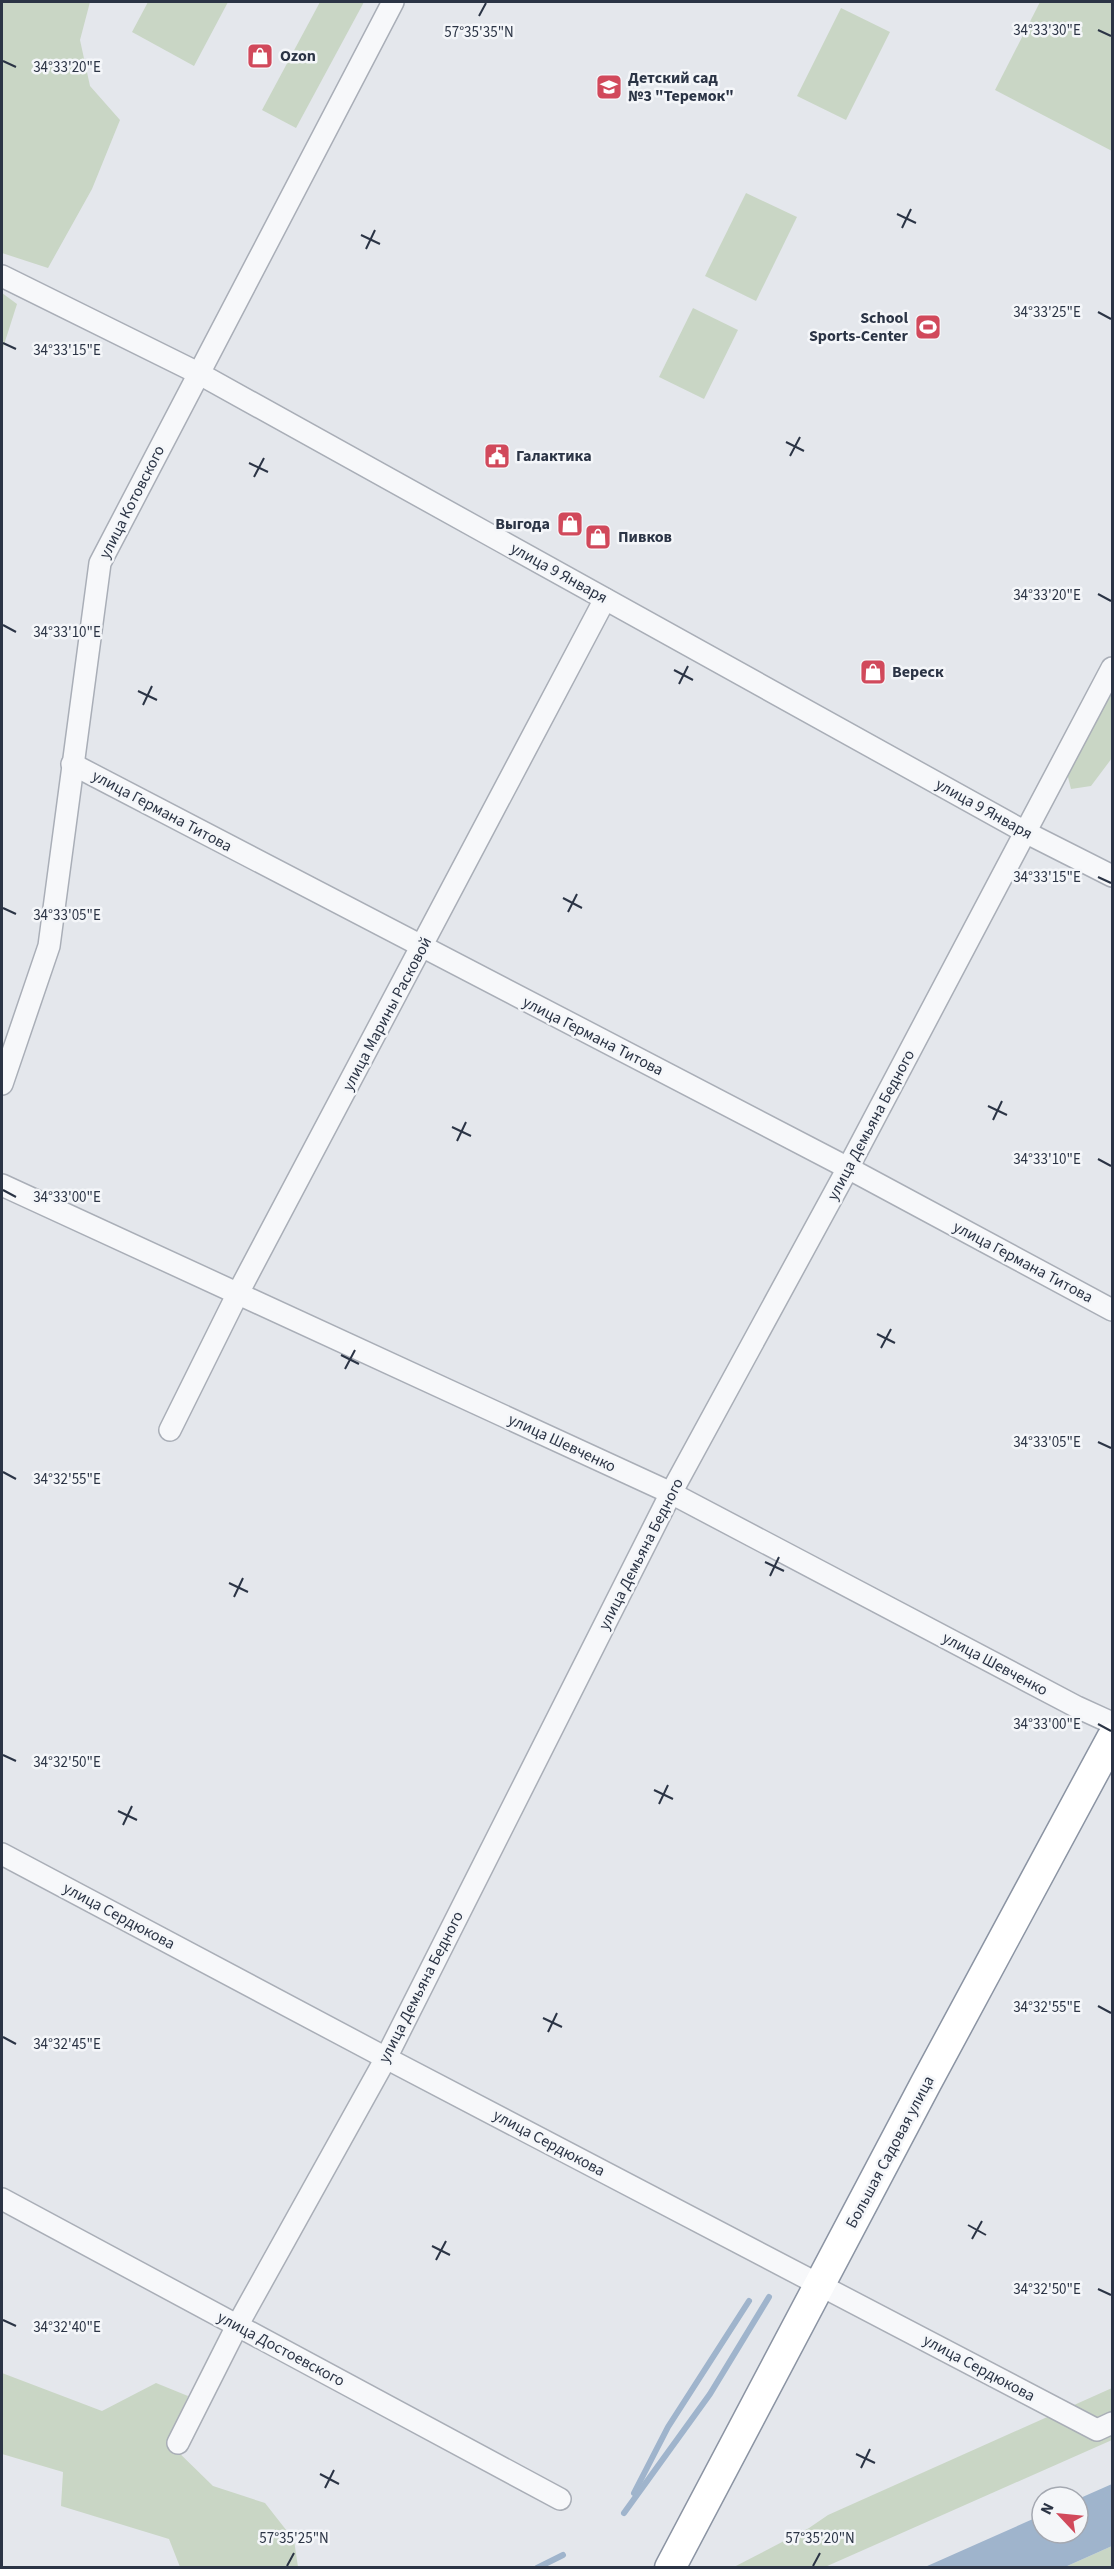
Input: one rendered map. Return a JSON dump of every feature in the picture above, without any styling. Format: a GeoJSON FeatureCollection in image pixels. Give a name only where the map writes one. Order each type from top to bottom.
{"type":"FeatureCollection","features":[{"type":"Feature","properties":{"kind":"highway","name":"Большая Садовая улица"},"geometry":{"type":"LineString","coordinates":[[670,2568],[819,2284],[1113,1738]]}},
{"type":"Feature","properties":{"kind":"street","name":"улица Котовского"},"geometry":{"type":"LineString","coordinates":[[2,1084],[49,946],[100,563],[393,2]]}},
{"type":"Feature","properties":{"kind":"street","name":"улица 9 Января"},"geometry":{"type":"LineString","coordinates":[[2,276],[198,374],[1027,833],[1113,876]]}},
{"type":"Feature","properties":{"kind":"street","name":"улица Марины Расковой"},"geometry":{"type":"LineString","coordinates":[[170,1430],[238,1293],[605,599]]}},
{"type":"Feature","properties":{"kind":"street","name":"улица Демьяна Бедного"},"geometry":{"type":"LineString","coordinates":[[178,2443],[237,2326],[386,2058],[671,1493],[848,1168],[1113,668]]}},
{"type":"Feature","properties":{"kind":"street","name":"улица Германа Титова"},"geometry":{"type":"LineString","coordinates":[[72,764],[848,1168],[1113,1310]]}},
{"type":"Feature","properties":{"kind":"street","name":"улица Шевченко"},"geometry":{"type":"LineString","coordinates":[[2,1185],[671,1493],[1077,1707],[1113,1723]]}},
{"type":"Feature","properties":{"kind":"street","name":"улица Сердюкова"},"geometry":{"type":"LineString","coordinates":[[2,1854],[819,2284],[1105,2427]]}},
{"type":"Feature","properties":{"kind":"street","name":"улица Достоевского"},"geometry":{"type":"LineString","coordinates":[[2,2199],[560,2499]]}},
{"type":"Feature","properties":{"kind":"green space"},"geometry":{"type":"Polygon","coordinates":[[[2,2],[90,2],[80,40],[90,86],[120,120],[92,189],[48,268],[2,253],[2,2]]]}},
{"type":"Feature","properties":{"kind":"green space"},"geometry":{"type":"Polygon","coordinates":[[[148,2],[228,2],[194,66],[132,32],[148,2]]]}},
{"type":"Feature","properties":{"kind":"green space"},"geometry":{"type":"Polygon","coordinates":[[[320,2],[364,2],[296,128],[262,110],[320,2]]]}},
{"type":"Feature","properties":{"kind":"green space"},"geometry":{"type":"Polygon","coordinates":[[[1040,2],[1112,2],[1112,151],[995,90],[1040,2]]]}},
{"type":"Feature","properties":{"kind":"green space"},"geometry":{"type":"Polygon","coordinates":[[[841,8],[890,32],[846,120],[797,96],[841,8]]]}},
{"type":"Feature","properties":{"kind":"green space"},"geometry":{"type":"Polygon","coordinates":[[[746,193],[797,217],[756,301],[705,276],[746,193]]]}},
{"type":"Feature","properties":{"kind":"green space"},"geometry":{"type":"Polygon","coordinates":[[[2,293],[17,304],[2,351],[2,293]]]}},
{"type":"Feature","properties":{"kind":"green space"},"geometry":{"type":"Polygon","coordinates":[[[693,308],[738,330],[704,399],[659,377],[693,308]]]}},
{"type":"Feature","properties":{"kind":"green space"},"geometry":{"type":"Polygon","coordinates":[[[1112,684],[1112,758],[1091,786],[1071,789],[1066,769],[1112,684]]]}},
{"type":"Feature","properties":{"kind":"green space"},"geometry":{"type":"Polygon","coordinates":[[[2,2373],[102,2411],[156,2383],[188,2396],[169,2443],[213,2486],[265,2503],[294,2540],[298,2567],[180,2567],[169,2539],[61,2506],[63,2472],[2,2454],[2,2373]]]}},
{"type":"Feature","properties":{"kind":"green space"},"geometry":{"type":"Polygon","coordinates":[[[1112,2388],[1112,2440],[825,2567],[732,2568],[809,2528],[828,2515],[1112,2388]]]}},
{"type":"Feature","properties":{"kind":"green space"},"geometry":{"type":"Polygon","coordinates":[[[1112,2546],[1112,2567],[1065,2567],[1112,2546]]]}},
{"type":"Feature","properties":{"kind":"water"},"geometry":{"type":"Polygon","coordinates":[[[1112,2484],[1112,2546],[1065,2567],[925,2567],[1030,2520],[1030,2545],[1090,2545],[1090,2494],[1112,2484]]]}},
{"type":"Feature","properties":{"kind":"waterway"},"geometry":{"type":"LineString","coordinates":[[624,2513],[710,2394],[769,2297]]}},
{"type":"Feature","properties":{"kind":"waterway"},"geometry":{"type":"LineString","coordinates":[[634,2493],[668,2427],[749,2301]]}},
{"type":"Feature","properties":{"kind":"waterway"},"geometry":{"type":"LineString","coordinates":[[537,2568],[563,2555]]}},
{"type":"Feature","properties":{"kind":"place","name":"Ozon"},"geometry":{"type":"Point","coordinates":[260,56]}},
{"type":"Feature","properties":{"kind":"place","name":"Детский сад №3 \"Теремок\""},"geometry":{"type":"Point","coordinates":[609,87]}},
{"type":"Feature","properties":{"kind":"place","name":"School Sports-Center"},"geometry":{"type":"Point","coordinates":[928,327]}},
{"type":"Feature","properties":{"kind":"place","name":"Галактика"},"geometry":{"type":"Point","coordinates":[497,456]}},
{"type":"Feature","properties":{"kind":"place","name":"Выгода"},"geometry":{"type":"Point","coordinates":[570,524]}},
{"type":"Feature","properties":{"kind":"place","name":"Пивков"},"geometry":{"type":"Point","coordinates":[598,537]}},
{"type":"Feature","properties":{"kind":"place","name":"Вереск"},"geometry":{"type":"Point","coordinates":[873,672]}}]}
